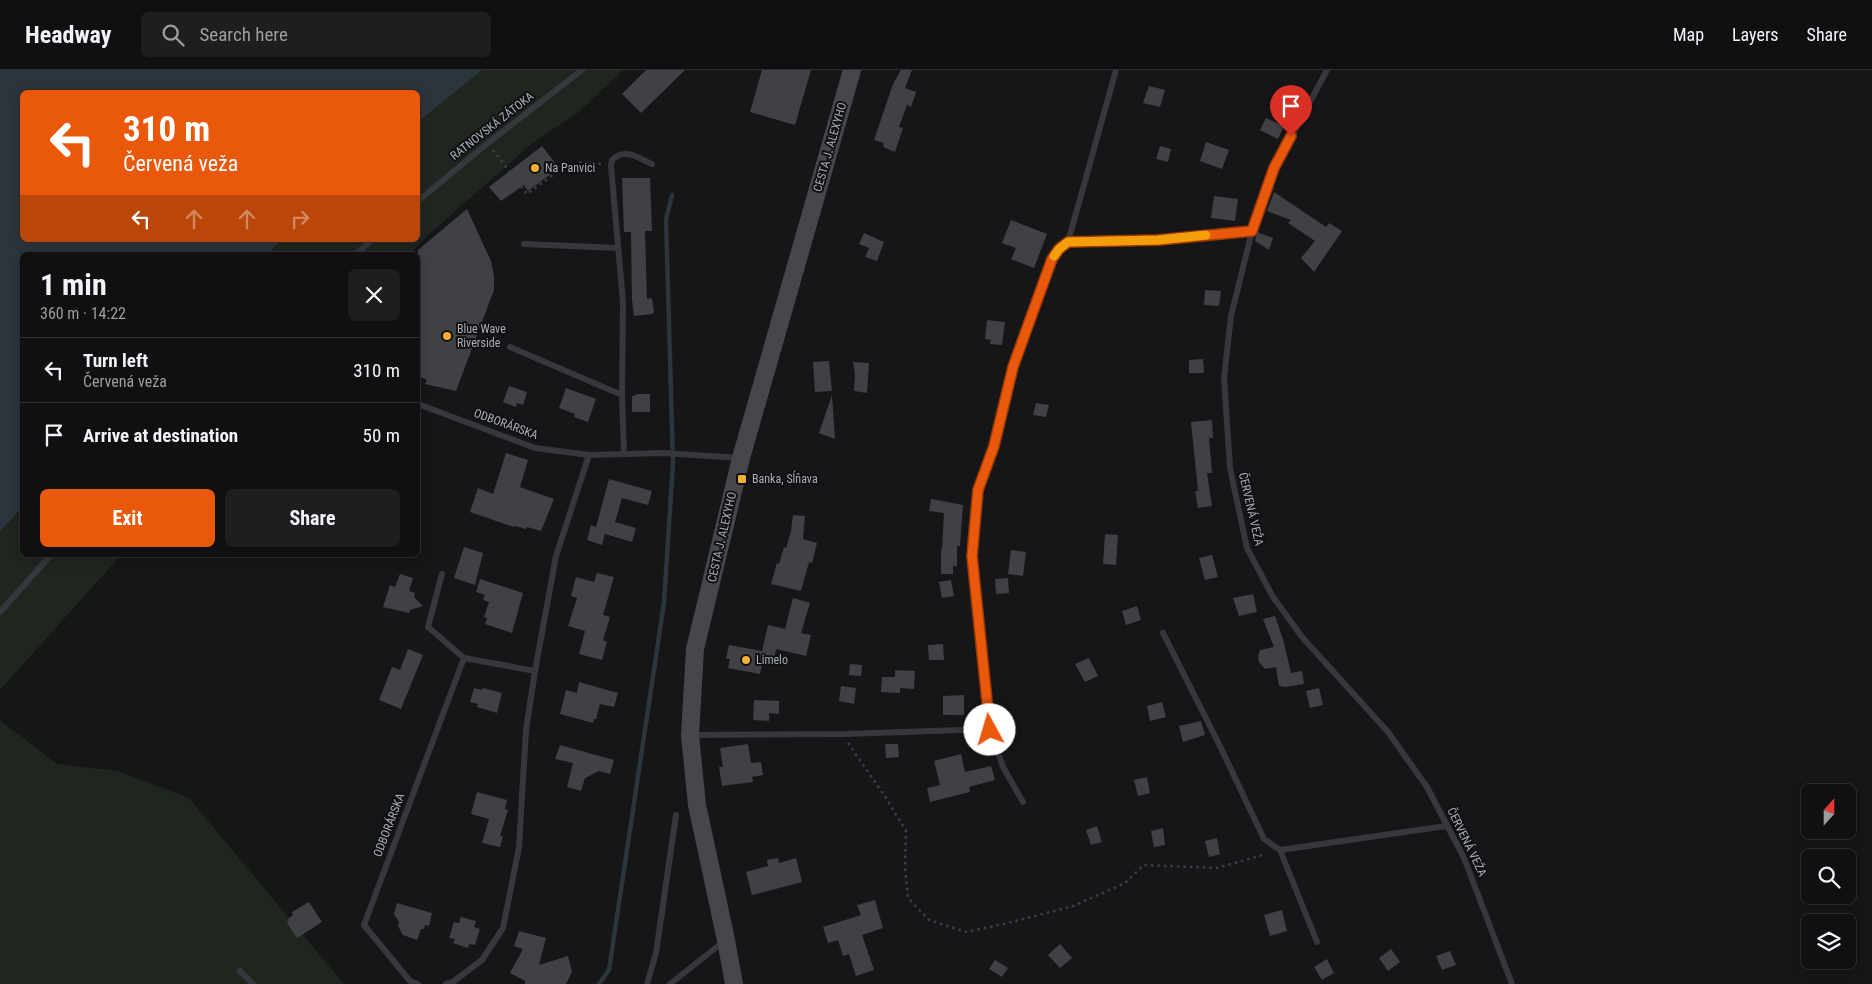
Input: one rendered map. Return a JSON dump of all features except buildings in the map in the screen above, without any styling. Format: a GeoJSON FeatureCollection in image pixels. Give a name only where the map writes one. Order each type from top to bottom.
{"type":"FeatureCollection","features":[{"type":"Feature","properties":{"kind":"main road","name":"CESTA J. ALEXYHO"},"geometry":{"type":"LineString","coordinates":[[734,984],[697,805],[690,734],[696,649],[740,458],[852,70]]}},
{"type":"Feature","properties":{"kind":"lane","name":"RATNOVSKÁ ZÁTOKA"},"geometry":{"type":"LineString","coordinates":[[420,199],[488,143],[582,70]]}},
{"type":"Feature","properties":{"kind":"lane"},"geometry":{"type":"LineString","coordinates":[[1023,802],[1003,766],[990,730],[972,556],[978,490],[994,446],[1013,367],[1039,292],[1052,259],[1059,249],[1068,242],[1116,70]]}},
{"type":"Feature","properties":{"kind":"lane","name":"ČERVENÁ VEŽA"},"geometry":{"type":"LineString","coordinates":[[1327,70],[1274,168],[1252,231],[1231,316],[1224,378],[1230,468],[1247,548],[1273,597],[1302,637],[1388,732],[1427,786],[1474,880],[1512,984]]}},
{"type":"Feature","properties":{"kind":"lane"},"geometry":{"type":"LineString","coordinates":[[624,454],[622,395],[624,310],[611,165],[612,160],[622,153],[628,153],[652,164]]}},
{"type":"Feature","properties":{"kind":"lane"},"geometry":{"type":"LineString","coordinates":[[1068,242],[1158,240],[1252,231]]}},
{"type":"Feature","properties":{"kind":"lane"},"geometry":{"type":"LineString","coordinates":[[358,252],[370,242]]}},
{"type":"Feature","properties":{"kind":"lane"},"geometry":{"type":"LineString","coordinates":[[524,244],[618,248]]}},
{"type":"Feature","properties":{"kind":"lane"},"geometry":{"type":"LineString","coordinates":[[510,347],[622,395]]}},
{"type":"Feature","properties":{"kind":"lane","name":"ODBORÁRSKA"},"geometry":{"type":"LineString","coordinates":[[420,405],[535,448],[589,455],[687,453],[740,458]]}},
{"type":"Feature","properties":{"kind":"lane"},"geometry":{"type":"LineString","coordinates":[[446,984],[453,982],[482,960],[503,928],[519,847],[526,730],[534,671],[556,556],[589,455]]}},
{"type":"Feature","properties":{"kind":"lane"},"geometry":{"type":"LineString","coordinates":[[0,612],[49,557]]}},
{"type":"Feature","properties":{"kind":"lane"},"geometry":{"type":"LineString","coordinates":[[442,574],[428,627],[464,658],[534,671]]}},
{"type":"Feature","properties":{"kind":"lane"},"geometry":{"type":"LineString","coordinates":[[1163,633],[1264,839],[1280,850],[1317,942]]}},
{"type":"Feature","properties":{"kind":"lane","name":"ODBORÁRSKA"},"geometry":{"type":"LineString","coordinates":[[418,984],[410,981],[364,925],[464,658]]}},
{"type":"Feature","properties":{"kind":"lane"},"geometry":{"type":"LineString","coordinates":[[690,734],[845,734],[990,730]]}},
{"type":"Feature","properties":{"kind":"lane"},"geometry":{"type":"LineString","coordinates":[[647,984],[656,953],[676,815]]}},
{"type":"Feature","properties":{"kind":"lane"},"geometry":{"type":"LineString","coordinates":[[1280,850],[1446,826]]}},
{"type":"Feature","properties":{"kind":"lane"},"geometry":{"type":"LineString","coordinates":[[670,984],[726,940]]}},
{"type":"Feature","properties":{"kind":"lane"},"geometry":{"type":"LineString","coordinates":[[240,971],[253,984]]}},
{"type":"Feature","properties":{"kind":"path"},"geometry":{"type":"LineString","coordinates":[[488,143],[527,194],[561,169],[582,162],[611,165]]}},
{"type":"Feature","properties":{"kind":"path"},"geometry":{"type":"LineString","coordinates":[[845,734],[849,746],[886,798],[906,831],[905,868],[908,898],[930,920],[966,932],[1073,906],[1125,883],[1144,865],[1217,868],[1280,850]]}},
{"type":"Feature","properties":{"kind":"shaded area"},"geometry":{"type":"Polygon","coordinates":[[[0,70],[482,70],[420,120],[420,90],[20,90],[20,242],[280,242],[269,252],[20,252],[20,509],[0,532],[0,70]]]}},
{"type":"Feature","properties":{"kind":"shaded area"},"geometry":{"type":"Polygon","coordinates":[[[482,70],[623,70],[579,112],[535,141],[427,236],[412,252],[269,252],[280,242],[420,242],[420,120],[482,70]]]}},
{"type":"Feature","properties":{"kind":"shaded area"},"geometry":{"type":"Polygon","coordinates":[[[20,509],[20,557],[119,557],[0,690],[0,532],[20,509]]]}},
{"type":"Feature","properties":{"kind":"shaded area"},"geometry":{"type":"Polygon","coordinates":[[[0,720],[57,764],[118,771],[189,798],[344,984],[0,984],[0,720]]]}},
{"type":"Feature","properties":{"kind":"waterway"},"geometry":{"type":"LineString","coordinates":[[599,984],[609,970],[664,603],[673,463],[666,219],[672,195]]}},
{"type":"Feature","properties":{"kind":"slow traffic"},"geometry":{"type":"LineString","coordinates":[[1054,256],[1068,242],[1158,240],[1206,235]]}},
{"type":"Feature","properties":{"kind":"place","name":"Na Panvici"},"geometry":{"type":"Point","coordinates":[535,168]}},
{"type":"Feature","properties":{"kind":"place","name":"Blue Wave Riverside"},"geometry":{"type":"Point","coordinates":[447,336]}},
{"type":"Feature","properties":{"kind":"place","name":"Banka, Sĺňava"},"geometry":{"type":"Point","coordinates":[742,479]}},
{"type":"Feature","properties":{"kind":"place","name":"Limelo"},"geometry":{"type":"Point","coordinates":[746,660]}},
{"type":"Feature","properties":{"kind":"route"},"geometry":{"type":"LineString","coordinates":[[990,730],[972,556],[978,490],[994,446],[1013,367],[1052,259],[1059,249],[1068,242],[1158,240],[1252,231],[1274,168],[1291,136]]}}]}
